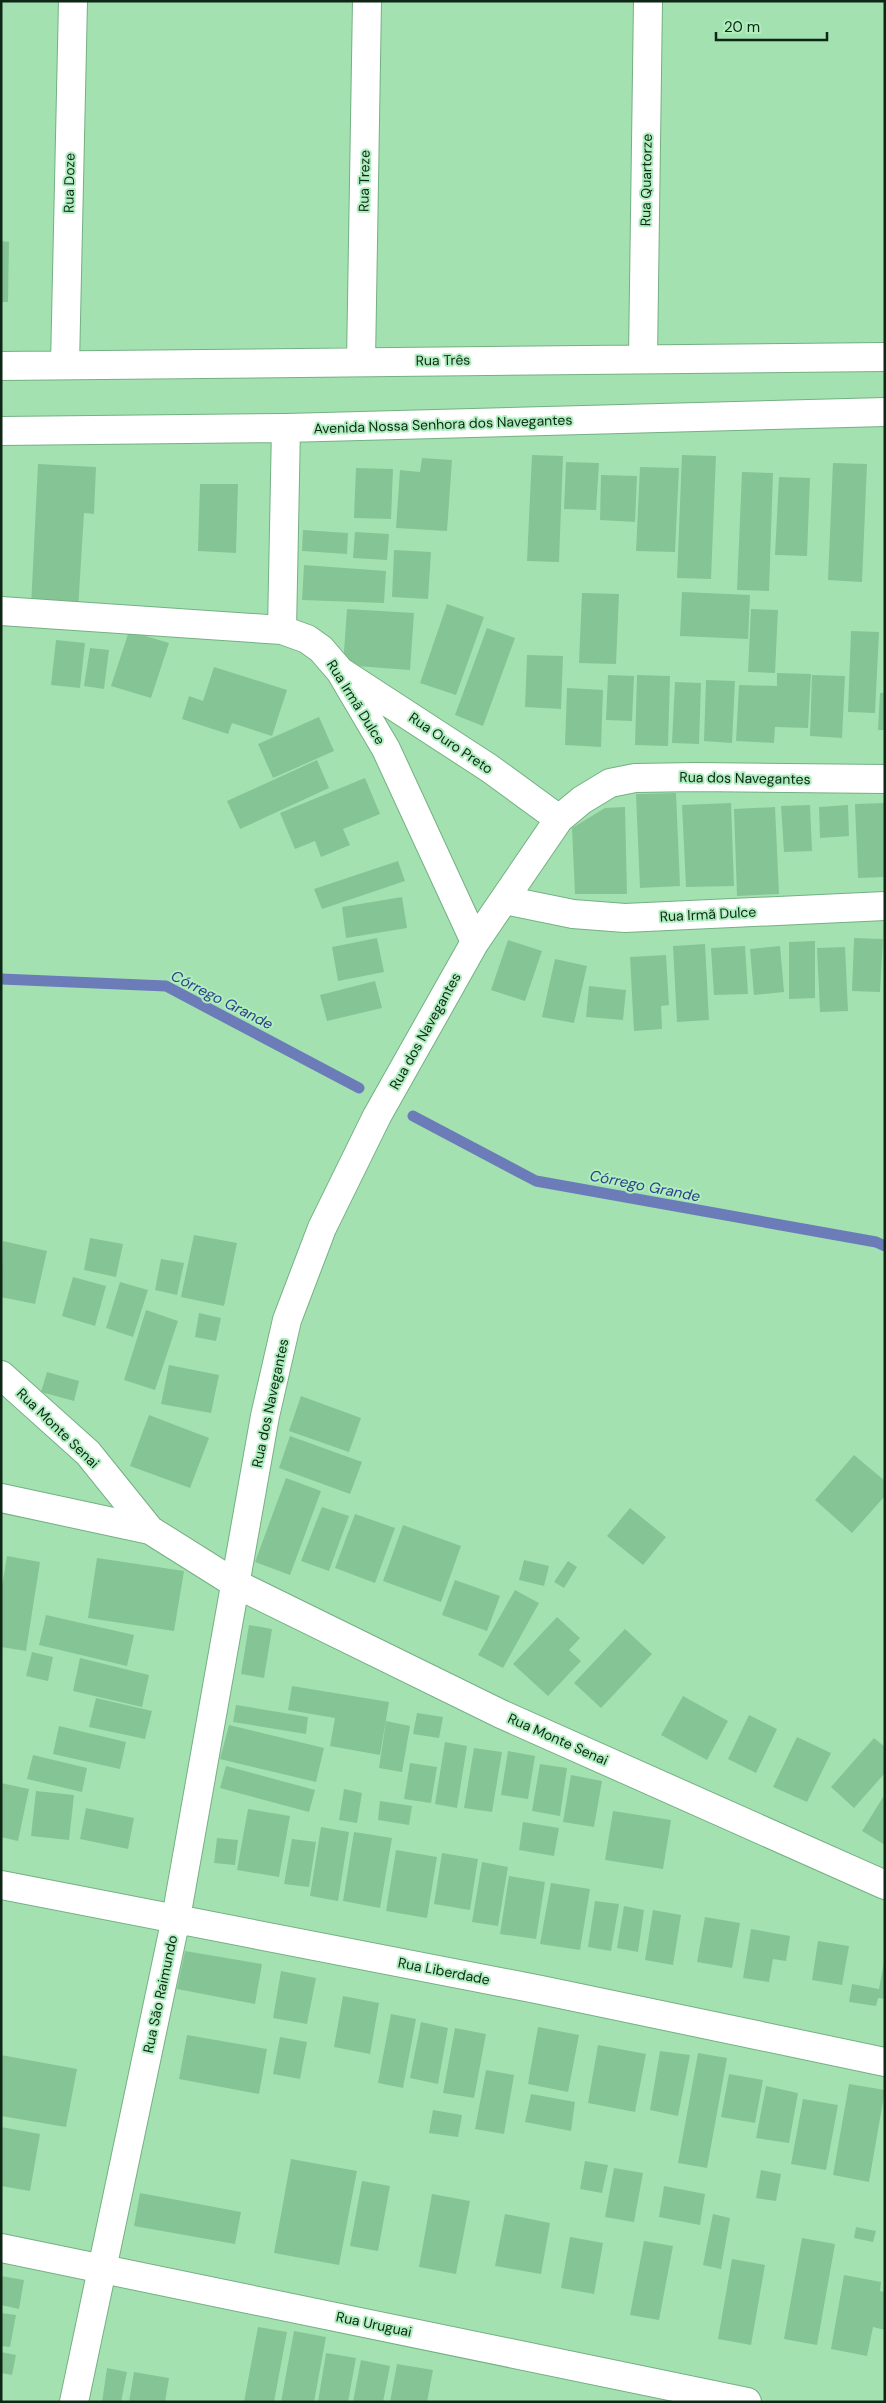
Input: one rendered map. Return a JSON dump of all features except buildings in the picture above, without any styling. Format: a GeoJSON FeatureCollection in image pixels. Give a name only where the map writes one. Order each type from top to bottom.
{"type":"FeatureCollection","features":[{"type":"Feature","properties":{"kind":"street","name":"Rua Doze"},"geometry":{"type":"LineString","coordinates":[[65,365],[74,1]]}},
{"type":"Feature","properties":{"kind":"street","name":"Rua Treze"},"geometry":{"type":"LineString","coordinates":[[361,362],[367,1]]}},
{"type":"Feature","properties":{"kind":"street","name":"Rua Quartorze"},"geometry":{"type":"LineString","coordinates":[[643,358],[648,1]]}},
{"type":"Feature","properties":{"kind":"street","name":"Rua Três"},"geometry":{"type":"LineString","coordinates":[[1,366],[885,357]]}},
{"type":"Feature","properties":{"kind":"street","name":"Avenida Nossa Senhora dos Navegantes"},"geometry":{"type":"LineString","coordinates":[[1,431],[286,428],[885,412]]}},
{"type":"Feature","properties":{"kind":"street"},"geometry":{"type":"LineString","coordinates":[[282,630],[286,428]]}},
{"type":"Feature","properties":{"kind":"street","name":"Rua Irmã Dulce"},"geometry":{"type":"LineString","coordinates":[[1,611],[282,630],[307,639],[321,649],[340,671],[386,749],[475,942]]}},
{"type":"Feature","properties":{"kind":"street","name":"Rua Ouro Preto"},"geometry":{"type":"LineString","coordinates":[[340,671],[425,724],[559,819]]}},
{"type":"Feature","properties":{"kind":"street","name":"Rua dos Navegantes"},"geometry":{"type":"LineString","coordinates":[[236,1584],[264,1416],[290,1311],[322,1228],[373,1124],[475,942],[559,819],[582,800],[610,782],[636,778],[885,779]]}},
{"type":"Feature","properties":{"kind":"street","name":"Rua Irmã Dulce"},"geometry":{"type":"LineString","coordinates":[[504,900],[573,914],[625,918],[885,906]]}},
{"type":"Feature","properties":{"kind":"street","name":"Rua Monte Senai"},"geometry":{"type":"LineString","coordinates":[[1,1375],[88,1453],[150,1530],[236,1584],[501,1714],[885,1885]]}},
{"type":"Feature","properties":{"kind":"street"},"geometry":{"type":"LineString","coordinates":[[1,1498],[150,1530]]}},
{"type":"Feature","properties":{"kind":"street","name":"Rua São Raimundo"},"geometry":{"type":"LineString","coordinates":[[74,2402],[176,1918],[236,1584]]}},
{"type":"Feature","properties":{"kind":"street","name":"Rua Liberdade"},"geometry":{"type":"LineString","coordinates":[[1,1885],[541,1990],[885,2062]]}},
{"type":"Feature","properties":{"kind":"street","name":"Rua Uruguai"},"geometry":{"type":"LineString","coordinates":[[1,2248],[747,2402]]}},
{"type":"Feature","properties":{"kind":"waterway","name":"Córrego Grande"},"geometry":{"type":"LineString","coordinates":[[1,979],[166,986],[359,1088]]}},
{"type":"Feature","properties":{"kind":"waterway","name":"Córrego Grande"},"geometry":{"type":"LineString","coordinates":[[413,1116],[536,1181],[876,1242],[885,1246]]}}]}
